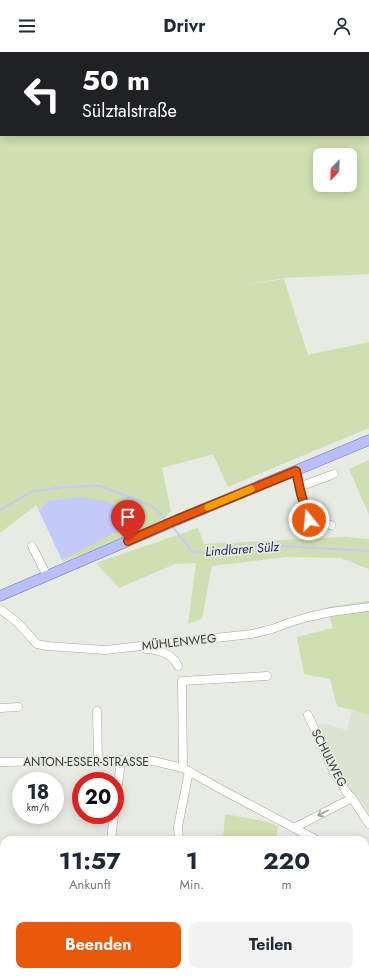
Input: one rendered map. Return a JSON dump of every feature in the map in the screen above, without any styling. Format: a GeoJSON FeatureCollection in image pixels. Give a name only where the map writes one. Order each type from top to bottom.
{"type":"FeatureCollection","features":[{"type":"Feature","properties":{"kind":"main road"},"geometry":{"type":"LineString","coordinates":[[0,596],[176,520],[369,440]]}},
{"type":"Feature","properties":{"kind":"street"},"geometry":{"type":"LineString","coordinates":[[296,471],[299,487],[309,520],[331,525]]}},
{"type":"Feature","properties":{"kind":"street"},"geometry":{"type":"LineString","coordinates":[[299,487],[334,474]]}},
{"type":"Feature","properties":{"kind":"street"},"geometry":{"type":"LineString","coordinates":[[32,546],[47,576]]}},
{"type":"Feature","properties":{"kind":"street","name":"MÜHLENWEG"},"geometry":{"type":"LineString","coordinates":[[0,609],[17,622],[37,644],[105,650],[252,634],[308,617],[331,612],[369,607]]}},
{"type":"Feature","properties":{"kind":"street"},"geometry":{"type":"LineString","coordinates":[[139,646],[167,654],[178,666]]}},
{"type":"Feature","properties":{"kind":"street"},"geometry":{"type":"LineString","coordinates":[[179,836],[178,827],[186,770],[182,681],[268,676]]}},
{"type":"Feature","properties":{"kind":"street"},"geometry":{"type":"LineString","coordinates":[[0,708],[18,707]]}},
{"type":"Feature","properties":{"kind":"street"},"geometry":{"type":"LineString","coordinates":[[97,711],[98,760]]}},
{"type":"Feature","properties":{"kind":"street","name":"SCHULWEG"},"geometry":{"type":"LineString","coordinates":[[308,716],[334,772],[369,824]]}},
{"type":"Feature","properties":{"kind":"street","name":"ANTON-ESSER-STRASSE"},"geometry":{"type":"LineString","coordinates":[[0,762],[98,760],[153,761],[186,770],[298,833]]}},
{"type":"Feature","properties":{"kind":"street"},"geometry":{"type":"LineString","coordinates":[[120,772],[121,760]]}},
{"type":"Feature","properties":{"kind":"street","name":"SCHULWEG"},"geometry":{"type":"LineString","coordinates":[[298,833],[352,798]]}},
{"type":"Feature","properties":{"kind":"street"},"geometry":{"type":"LineString","coordinates":[[111,836],[113,824]]}},
{"type":"Feature","properties":{"kind":"shaded area"},"geometry":{"type":"Polygon","coordinates":[[[352,711],[369,715],[369,814],[364,804],[346,791],[314,725],[326,724],[347,730],[352,711]]]}},
{"type":"Feature","properties":{"kind":"green space"},"geometry":{"type":"Polygon","coordinates":[[[0,136],[369,136],[369,274],[285,278],[244,285],[284,279],[308,355],[369,342],[369,428],[228,487],[213,454],[162,468],[171,511],[158,523],[63,562],[62,560],[130,524],[48,501],[39,511],[36,505],[0,533],[0,136]]]}},
{"type":"Feature","properties":{"kind":"green space"},"geometry":{"type":"Polygon","coordinates":[[[369,460],[369,515],[349,469],[369,460]]]}},
{"type":"Feature","properties":{"kind":"green space"},"geometry":{"type":"Polygon","coordinates":[[[198,528],[204,544],[345,537],[369,539],[369,569],[340,558],[286,557],[212,566],[202,619],[188,624],[196,563],[175,564],[119,588],[96,563],[198,528]]]}},
{"type":"Feature","properties":{"kind":"green space"},"geometry":{"type":"Polygon","coordinates":[[[369,601],[369,715],[337,706],[330,679],[304,674],[297,637],[333,628],[327,607],[369,601]]]}},
{"type":"Feature","properties":{"kind":"green space"},"geometry":{"type":"Polygon","coordinates":[[[225,814],[268,822],[278,826],[277,836],[223,836],[225,814]]]}},
{"type":"Feature","properties":{"kind":"water"},"geometry":{"type":"Polygon","coordinates":[[[79,497],[110,502],[130,525],[62,560],[39,511],[48,501],[79,497]]]}},
{"type":"Feature","properties":{"kind":"waterway","name":"Lindlarer Sülz"},"geometry":{"type":"LineString","coordinates":[[0,510],[31,492],[63,487],[100,486],[152,506],[166,520]]}},
{"type":"Feature","properties":{"kind":"waterway","name":"Lindlarer Sülz"},"geometry":{"type":"LineString","coordinates":[[172,526],[192,551],[206,553],[264,545],[369,551]]}},
{"type":"Feature","properties":{"kind":"slow traffic"},"geometry":{"type":"LineString","coordinates":[[208,507],[251,489]]}},
{"type":"Feature","properties":{"kind":"route"},"geometry":{"type":"LineString","coordinates":[[128,541],[296,471],[309,520]]}}]}
